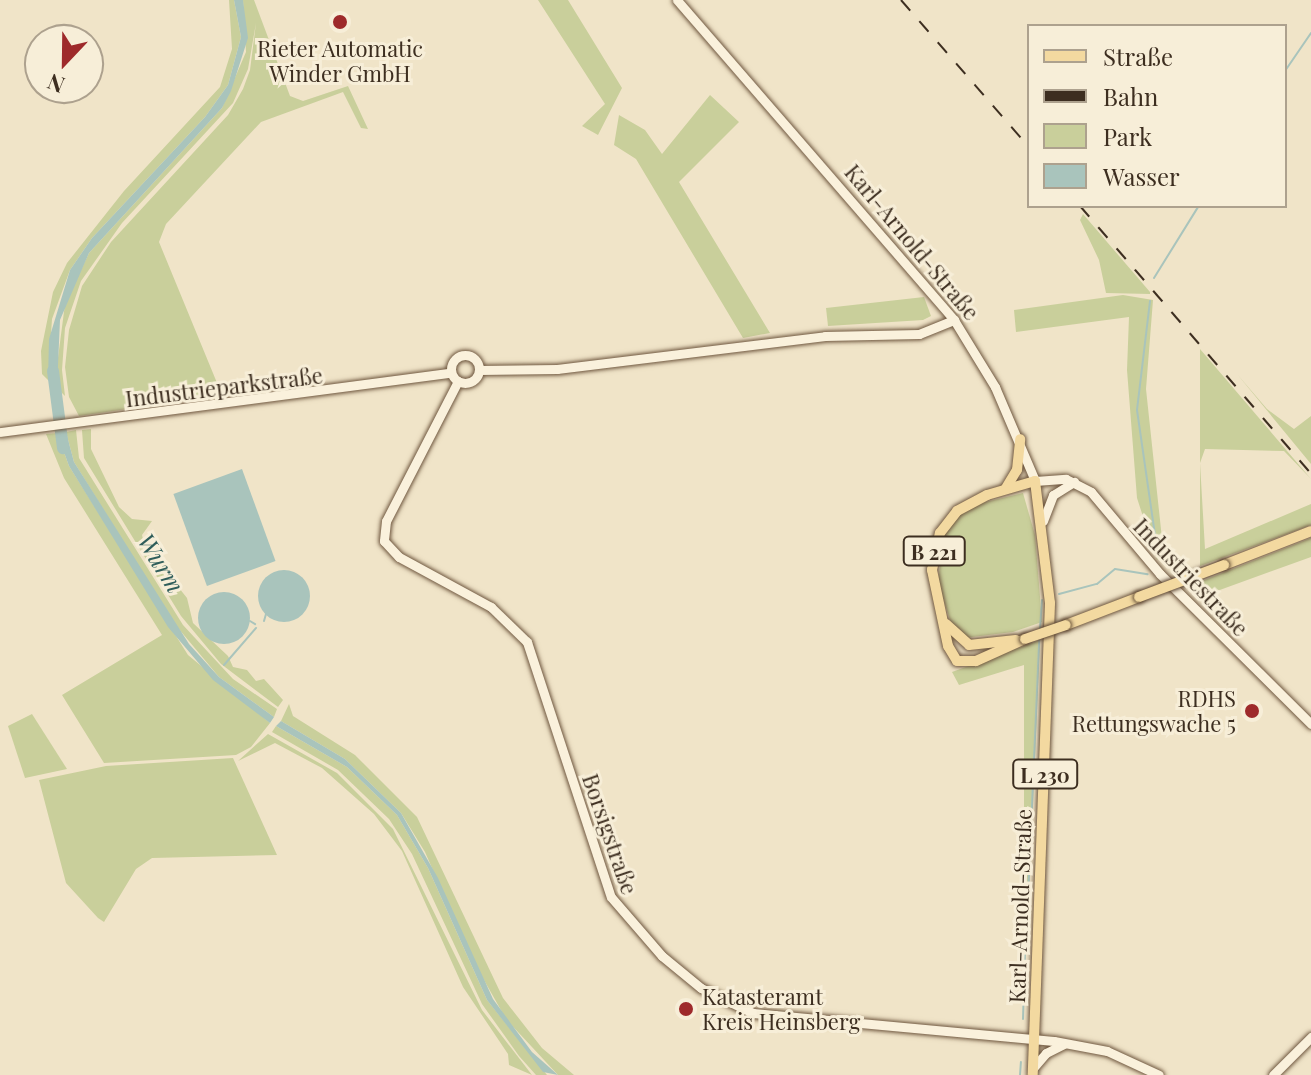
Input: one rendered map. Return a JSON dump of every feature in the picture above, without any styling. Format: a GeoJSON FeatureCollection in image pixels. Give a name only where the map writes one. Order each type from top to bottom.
{"type":"FeatureCollection","features":[{"type":"Feature","properties":{"kind":"main road"},"geometry":{"type":"LineString","coordinates":[[1006,488],[1020,462],[1020,439]]}},
{"type":"Feature","properties":{"kind":"main road","name":"Karl-Arnold-Straße"},"geometry":{"type":"LineString","coordinates":[[1033,1072],[1050,603],[1043,521],[1035,481]]}},
{"type":"Feature","properties":{"kind":"main road","name":"B 221"},"geometry":{"type":"LineString","coordinates":[[1035,481],[1006,488],[966,505],[940,533],[932,570],[950,653],[962,664],[1311,531]]}},
{"type":"Feature","properties":{"kind":"main road","name":"B 221"},"geometry":{"type":"LineString","coordinates":[[943,619],[957,639],[969,645],[1025,639]]}},
{"type":"Feature","properties":{"kind":"street","name":"Karl-Arnold-Straße"},"geometry":{"type":"LineString","coordinates":[[677,0],[954,320],[1020,439],[1035,481]]}},
{"type":"Feature","properties":{"kind":"street","name":"Industrieparkstraße"},"geometry":{"type":"LineString","coordinates":[[479,370],[557,369],[825,336],[919,334],[954,320]]}},
{"type":"Feature","properties":{"kind":"street","name":"Industrieparkstraße"},"geometry":{"type":"LineString","coordinates":[[0,432],[455,377],[472,381],[479,370],[476,360],[463,354],[453,361],[455,377]]}},
{"type":"Feature","properties":{"kind":"street","name":"Borsigstraße"},"geometry":{"type":"LineString","coordinates":[[455,377],[386,521],[383,538],[399,557],[491,607],[527,642],[618,909],[687,977],[753,1013],[1068,1044],[1107,1051],[1159,1075]]}},
{"type":"Feature","properties":{"kind":"street"},"geometry":{"type":"LineString","coordinates":[[1035,481],[1075,482]]}},
{"type":"Feature","properties":{"kind":"street"},"geometry":{"type":"LineString","coordinates":[[1043,521],[1053,495],[1075,482]]}},
{"type":"Feature","properties":{"kind":"street","name":"Industriestraße"},"geometry":{"type":"LineString","coordinates":[[1075,482],[1091,492],[1160,574],[1311,724]]}},
{"type":"Feature","properties":{"kind":"street"},"geometry":{"type":"LineString","coordinates":[[1273,1075],[1311,1037]]}},
{"type":"Feature","properties":{"kind":"street"},"geometry":{"type":"LineString","coordinates":[[1033,1072],[1050,1051],[1068,1044]]}},
{"type":"Feature","properties":{"kind":"green space"},"geometry":{"type":"Polygon","coordinates":[[[229,0],[234,0],[241,37],[228,85],[205,117],[92,238],[70,270],[52,319],[48,380],[42,374],[41,351],[53,292],[67,263],[124,191],[220,87],[232,49],[229,0]]]}},
{"type":"Feature","properties":{"kind":"green space"},"geometry":{"type":"Polygon","coordinates":[[[243,0],[254,0],[290,96],[303,101],[348,86],[368,129],[361,128],[343,92],[261,122],[166,224],[159,242],[222,395],[79,416],[69,397],[65,367],[69,330],[82,286],[111,242],[228,115],[250,70],[256,23],[248,69],[233,103],[122,223],[81,281],[65,328],[62,370],[65,396],[57,388],[56,373],[65,304],[89,253],[222,108],[246,52],[243,0]]]}},
{"type":"Feature","properties":{"kind":"green space"},"geometry":{"type":"Polygon","coordinates":[[[538,0],[568,0],[622,88],[598,135],[582,126],[605,104],[538,0]]]}},
{"type":"Feature","properties":{"kind":"green space"},"geometry":{"type":"Polygon","coordinates":[[[710,95],[739,122],[679,182],[770,333],[743,338],[636,159],[614,145],[619,115],[645,130],[662,154],[710,95]]]}},
{"type":"Feature","properties":{"kind":"green space"},"geometry":{"type":"Polygon","coordinates":[[[1083,214],[1150,294],[1106,293],[1099,260],[1080,220],[1083,214]]]}},
{"type":"Feature","properties":{"kind":"green space"},"geometry":{"type":"Polygon","coordinates":[[[1123,295],[1153,300],[1146,389],[1163,548],[1157,560],[1137,498],[1127,370],[1129,317],[1016,332],[1014,310],[1123,295]]]}},
{"type":"Feature","properties":{"kind":"green space"},"geometry":{"type":"Polygon","coordinates":[[[924,297],[931,316],[923,320],[828,326],[826,308],[924,297]]]}},
{"type":"Feature","properties":{"kind":"green space"},"geometry":{"type":"Polygon","coordinates":[[[1200,349],[1311,479],[1284,451],[1205,449],[1200,463],[1200,349]]]}},
{"type":"Feature","properties":{"kind":"green space"},"geometry":{"type":"Polygon","coordinates":[[[1237,374],[1267,409],[1294,429],[1311,416],[1311,464],[1237,374]]]}},
{"type":"Feature","properties":{"kind":"green space"},"geometry":{"type":"Polygon","coordinates":[[[91,429],[91,449],[119,507],[132,519],[152,521],[142,535],[144,544],[187,598],[193,623],[228,656],[233,667],[247,670],[256,681],[264,679],[283,700],[278,707],[221,664],[181,616],[84,458],[82,430],[91,429]]]}},
{"type":"Feature","properties":{"kind":"green space"},"geometry":{"type":"Polygon","coordinates":[[[76,430],[79,458],[183,625],[233,679],[277,709],[274,717],[219,677],[173,622],[74,462],[66,432],[76,430]]]}},
{"type":"Feature","properties":{"kind":"green space"},"geometry":{"type":"Polygon","coordinates":[[[57,433],[69,466],[188,655],[270,723],[251,747],[236,755],[104,763],[62,695],[162,635],[64,478],[46,434],[57,433]]]}},
{"type":"Feature","properties":{"kind":"green space"},"geometry":{"type":"Polygon","coordinates":[[[1200,463],[1205,549],[1311,504],[1311,525],[1200,566],[1200,463]]]}},
{"type":"Feature","properties":{"kind":"green space"},"geometry":{"type":"Polygon","coordinates":[[[1023,493],[1035,535],[1042,622],[1013,632],[964,638],[950,620],[938,582],[944,536],[960,514],[977,504],[1023,493]]]}},
{"type":"Feature","properties":{"kind":"green space"},"geometry":{"type":"Polygon","coordinates":[[[1311,538],[1311,557],[1206,595],[1202,581],[1311,538]]]}},
{"type":"Feature","properties":{"kind":"green space"},"geometry":{"type":"Polygon","coordinates":[[[1040,640],[1027,944],[1024,944],[1024,665],[959,685],[952,672],[1040,640]]]}},
{"type":"Feature","properties":{"kind":"green space"},"geometry":{"type":"Polygon","coordinates":[[[289,704],[293,716],[355,755],[417,817],[503,998],[542,1048],[574,1075],[558,1075],[506,1019],[471,957],[425,852],[401,813],[345,759],[281,721],[289,704]]]}},
{"type":"Feature","properties":{"kind":"green space"},"geometry":{"type":"Polygon","coordinates":[[[32,714],[67,769],[25,778],[8,726],[32,714]]]}},
{"type":"Feature","properties":{"kind":"green space"},"geometry":{"type":"Polygon","coordinates":[[[276,726],[347,767],[397,815],[428,868],[487,1000],[547,1075],[536,1075],[482,1004],[412,854],[389,819],[338,770],[272,732],[276,726]]]}},
{"type":"Feature","properties":{"kind":"green space"},"geometry":{"type":"Polygon","coordinates":[[[268,734],[337,773],[393,829],[482,1010],[532,1075],[509,1065],[508,1054],[463,987],[402,851],[374,814],[322,768],[275,743],[238,761],[268,734]]]}},
{"type":"Feature","properties":{"kind":"green space"},"geometry":{"type":"Polygon","coordinates":[[[233,758],[277,855],[152,858],[136,869],[104,922],[98,918],[66,883],[39,780],[106,766],[233,758]]]}},
{"type":"Feature","properties":{"kind":"water"},"geometry":{"type":"Polygon","coordinates":[[[234,0],[243,0],[248,38],[231,91],[222,108],[89,253],[60,320],[57,388],[48,380],[49,339],[70,270],[92,238],[205,117],[228,85],[241,37],[234,0]]]}},
{"type":"Feature","properties":{"kind":"water"},"geometry":{"type":"Polygon","coordinates":[[[66,432],[74,462],[189,644],[219,677],[274,717],[270,723],[213,680],[168,627],[69,466],[57,433],[66,432]]]}},
{"type":"Feature","properties":{"kind":"water"},"geometry":{"type":"Polygon","coordinates":[[[242,469],[276,561],[207,586],[173,494],[242,469]]]}},
{"type":"Feature","properties":{"kind":"water"},"geometry":{"type":"Polygon","coordinates":[[[284,570],[302,578],[310,596],[302,614],[284,622],[266,614],[258,596],[266,578],[284,570]]]}},
{"type":"Feature","properties":{"kind":"water"},"geometry":{"type":"Polygon","coordinates":[[[224,592],[242,600],[250,618],[242,636],[224,644],[206,636],[198,618],[206,600],[224,592]]]}},
{"type":"Feature","properties":{"kind":"water"},"geometry":{"type":"Polygon","coordinates":[[[281,721],[345,759],[401,813],[438,878],[493,999],[532,1052],[558,1075],[543,1072],[487,1000],[428,868],[397,815],[347,767],[276,726],[281,721]]]}},
{"type":"Feature","properties":{"kind":"waterway"},"geometry":{"type":"LineString","coordinates":[[1287,68],[1311,33]]}},
{"type":"Feature","properties":{"kind":"waterway"},"geometry":{"type":"LineString","coordinates":[[1154,278],[1197,208]]}},
{"type":"Feature","properties":{"kind":"waterway"},"geometry":{"type":"LineString","coordinates":[[1150,301],[1137,410],[1158,556]]}},
{"type":"Feature","properties":{"kind":"waterway","name":"Wurm"},"geometry":{"type":"LineString","coordinates":[[53,371],[63,448]]}},
{"type":"Feature","properties":{"kind":"waterway"},"geometry":{"type":"LineString","coordinates":[[1059,594],[1097,584],[1115,569],[1148,574]]}},
{"type":"Feature","properties":{"kind":"waterway"},"geometry":{"type":"LineString","coordinates":[[1040,629],[1042,600]]}},
{"type":"Feature","properties":{"kind":"waterway"},"geometry":{"type":"LineString","coordinates":[[264,621],[266,614]]}},
{"type":"Feature","properties":{"kind":"waterway"},"geometry":{"type":"LineString","coordinates":[[250,621],[255,624]]}},
{"type":"Feature","properties":{"kind":"waterway"},"geometry":{"type":"LineString","coordinates":[[224,665],[256,628]]}},
{"type":"Feature","properties":{"kind":"waterway"},"geometry":{"type":"LineString","coordinates":[[1026,943],[1039,640]]}},
{"type":"Feature","properties":{"kind":"waterway"},"geometry":{"type":"LineString","coordinates":[[1023,1019],[1025,953]]}},
{"type":"Feature","properties":{"kind":"waterway"},"geometry":{"type":"LineString","coordinates":[[1020,1075],[1021,1062]]}},
{"type":"Feature","properties":{"kind":"railway"},"geometry":{"type":"LineString","coordinates":[[901,0],[1027,145]]}},
{"type":"Feature","properties":{"kind":"railway"},"geometry":{"type":"LineString","coordinates":[[1082,208],[1311,474]]}},
{"type":"Feature","properties":{"kind":"place","name":"Rieter Automatic Winder GmbH"},"geometry":{"type":"Point","coordinates":[340,22]}},
{"type":"Feature","properties":{"kind":"place","name":"RDHS Rettungswache 5"},"geometry":{"type":"Point","coordinates":[1252,711]}},
{"type":"Feature","properties":{"kind":"place","name":"Katasteramt Kreis Heinsberg"},"geometry":{"type":"Point","coordinates":[686,1009]}}]}
